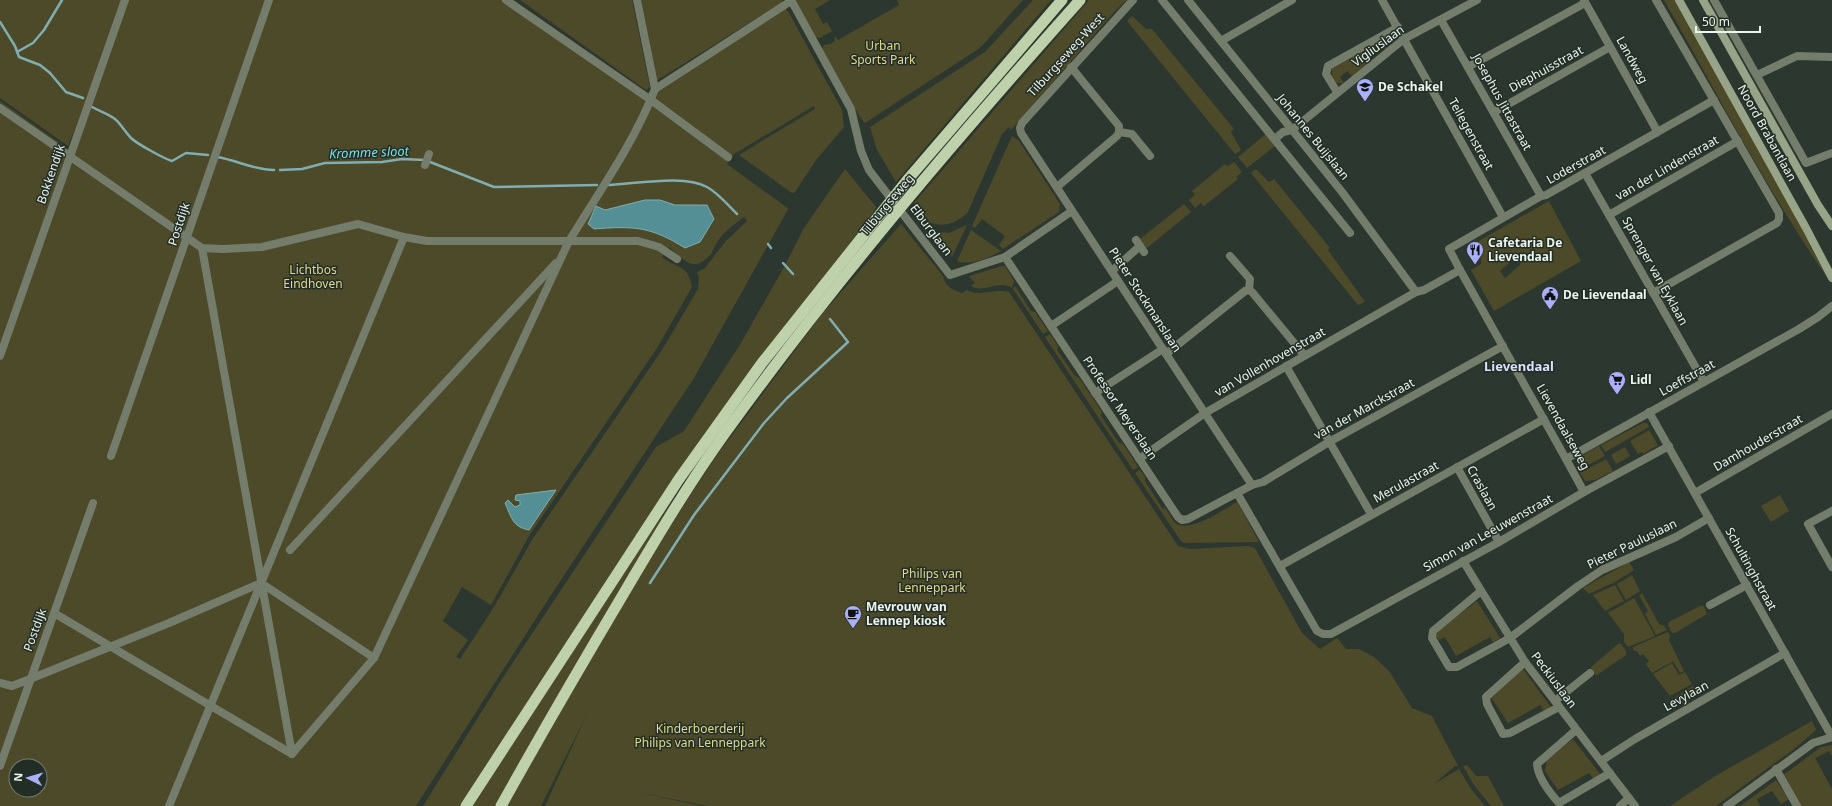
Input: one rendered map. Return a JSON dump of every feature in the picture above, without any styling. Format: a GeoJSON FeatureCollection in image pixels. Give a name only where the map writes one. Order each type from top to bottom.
{"type":"FeatureCollection","features":[{"type":"Feature","properties":{"kind":"highway","name":"Tilburgseweg"},"geometry":{"type":"LineString","coordinates":[[466,806],[600,599],[716,426],[762,363],[909,178],[1062,0]]}},
{"type":"Feature","properties":{"kind":"highway","name":"Tilburgseweg"},"geometry":{"type":"LineString","coordinates":[[501,806],[634,575],[693,480],[725,434],[885,227],[1020,67],[1080,0]]}},
{"type":"Feature","properties":{"kind":"main road","name":"Noord Brabantlaan"},"geometry":{"type":"LineString","coordinates":[[1679,0],[1806,228],[1832,278]]}},
{"type":"Feature","properties":{"kind":"main road","name":"Noord Brabantlaan"},"geometry":{"type":"LineString","coordinates":[[1703,0],[1818,205],[1832,226]]}},
{"type":"Feature","properties":{"kind":"street","name":"Bokkendijk"},"geometry":{"type":"LineString","coordinates":[[0,356],[125,0]]}},
{"type":"Feature","properties":{"kind":"street","name":"Postdijk"},"geometry":{"type":"LineString","coordinates":[[112,456],[269,0]]}},
{"type":"Feature","properties":{"kind":"street"},"geometry":{"type":"LineString","coordinates":[[506,0],[651,100],[728,157]]}},
{"type":"Feature","properties":{"kind":"street"},"geometry":{"type":"LineString","coordinates":[[292,754],[374,658],[562,256],[569,242],[615,168],[647,110],[655,89],[637,0]]}},
{"type":"Feature","properties":{"kind":"street","name":"Tilburgseweg-West"},"geometry":{"type":"LineString","coordinates":[[1020,128],[1022,123],[1071,67],[1133,0]]}},
{"type":"Feature","properties":{"kind":"street"},"geometry":{"type":"LineString","coordinates":[[1162,0],[1350,233]]}},
{"type":"Feature","properties":{"kind":"street","name":"Johannes Buijslaan"},"geometry":{"type":"LineString","coordinates":[[1188,0],[1342,192],[1416,292]]}},
{"type":"Feature","properties":{"kind":"street"},"geometry":{"type":"LineString","coordinates":[[1221,41],[1292,0]]}},
{"type":"Feature","properties":{"kind":"street","name":"Tellegenstraat"},"geometry":{"type":"LineString","coordinates":[[1382,0],[1503,217]]}},
{"type":"Feature","properties":{"kind":"street","name":"Vigliuslaan"},"geometry":{"type":"LineString","coordinates":[[1275,139],[1283,132],[1292,130],[1404,39],[1477,0]]}},
{"type":"Feature","properties":{"kind":"street"},"geometry":{"type":"LineString","coordinates":[[1653,293],[1777,223],[1779,220],[1779,213],[1656,0]]}},
{"type":"Feature","properties":{"kind":"street","name":"Noord Brabantlaan"},"geometry":{"type":"LineString","coordinates":[[1714,0],[1806,163],[1832,153]]}},
{"type":"Feature","properties":{"kind":"street"},"geometry":{"type":"LineString","coordinates":[[655,89],[791,1]]}},
{"type":"Feature","properties":{"kind":"street","name":"Elburglaan"},"geometry":{"type":"LineString","coordinates":[[791,1],[851,109],[861,151],[870,170],[950,275],[1005,257]]}},
{"type":"Feature","properties":{"kind":"street"},"geometry":{"type":"LineString","coordinates":[[1468,67],[1585,1]]}},
{"type":"Feature","properties":{"kind":"street","name":"Landweg"},"geometry":{"type":"LineString","coordinates":[[1585,1],[1656,129],[1656,133]]}},
{"type":"Feature","properties":{"kind":"street","name":"Josephus Jittastraat"},"geometry":{"type":"LineString","coordinates":[[1442,20],[1541,196]]}},
{"type":"Feature","properties":{"kind":"street","name":"Vigliuslaan"},"geometry":{"type":"LineString","coordinates":[[1337,92],[1326,74],[1328,66],[1398,27]]}},
{"type":"Feature","properties":{"kind":"street","name":"Diephuisstraat"},"geometry":{"type":"LineString","coordinates":[[1494,112],[1610,47]]}},
{"type":"Feature","properties":{"kind":"street"},"geometry":{"type":"LineString","coordinates":[[1757,75],[1797,56],[1832,57]]}},
{"type":"Feature","properties":{"kind":"street"},"geometry":{"type":"LineString","coordinates":[[1057,187],[1117,136],[1119,132],[1119,126],[1071,67]]}},
{"type":"Feature","properties":{"kind":"street","name":"Loderstraat"},"geometry":{"type":"LineString","coordinates":[[1449,249],[1503,217],[1541,196],[1546,195],[1714,100]]}},
{"type":"Feature","properties":{"kind":"street"},"geometry":{"type":"LineString","coordinates":[[0,108],[202,248],[223,249],[262,247],[358,224],[404,237],[427,241],[638,241],[659,247],[677,259]]}},
{"type":"Feature","properties":{"kind":"street","name":"Pieter Stockmanslaan"},"geometry":{"type":"LineString","coordinates":[[1020,128],[1021,133],[1252,485]]}},
{"type":"Feature","properties":{"kind":"street"},"geometry":{"type":"LineString","coordinates":[[1119,132],[1132,134],[1150,156]]}},
{"type":"Feature","properties":{"kind":"street","name":"van der Lindenstraat"},"geometry":{"type":"LineString","coordinates":[[1609,215],[1738,142]]}},
{"type":"Feature","properties":{"kind":"street","name":"Sprenger van Eyklaan"},"geometry":{"type":"LineString","coordinates":[[1585,173],[1704,382]]}},
{"type":"Feature","properties":{"kind":"street"},"geometry":{"type":"LineString","coordinates":[[1005,257],[1072,211]]}},
{"type":"Feature","properties":{"kind":"street"},"geometry":{"type":"LineString","coordinates":[[169,806],[404,237]]}},
{"type":"Feature","properties":{"kind":"street"},"geometry":{"type":"LineString","coordinates":[[1112,271],[1140,246]]}},
{"type":"Feature","properties":{"kind":"street"},"geometry":{"type":"LineString","coordinates":[[202,248],[292,754]]}},
{"type":"Feature","properties":{"kind":"street","name":"Lievendaalseweg"},"geometry":{"type":"LineString","coordinates":[[1449,249],[1584,492]]}},
{"type":"Feature","properties":{"kind":"street"},"geometry":{"type":"LineString","coordinates":[[290,550],[562,256]]}},
{"type":"Feature","properties":{"kind":"street"},"geometry":{"type":"LineString","coordinates":[[1230,256],[1250,279],[1249,290]]}},
{"type":"Feature","properties":{"kind":"street","name":"Professor Meyerslaan"},"geometry":{"type":"LineString","coordinates":[[1005,257],[1178,517],[1182,520],[1188,519],[1237,493]]}},
{"type":"Feature","properties":{"kind":"street"},"geometry":{"type":"LineString","coordinates":[[1416,292],[1424,290],[1460,270]]}},
{"type":"Feature","properties":{"kind":"street"},"geometry":{"type":"LineString","coordinates":[[1051,326],[1118,281]]}},
{"type":"Feature","properties":{"kind":"street"},"geometry":{"type":"LineString","coordinates":[[1095,393],[1164,351],[1245,291],[1249,290]]}},
{"type":"Feature","properties":{"kind":"street"},"geometry":{"type":"LineString","coordinates":[[1249,290],[1304,355]]}},
{"type":"Feature","properties":{"kind":"street","name":"van Vollenhovenstraat"},"geometry":{"type":"LineString","coordinates":[[1139,459],[1205,413],[1416,292]]}},
{"type":"Feature","properties":{"kind":"street","name":"Loeffstraat"},"geometry":{"type":"LineString","coordinates":[[1566,459],[1818,317],[1832,306]]}},
{"type":"Feature","properties":{"kind":"street","name":"Loeffstraat"},"geometry":{"type":"LineString","coordinates":[[1818,317],[1832,313]]}},
{"type":"Feature","properties":{"kind":"street","name":"van der Marckstraat"},"geometry":{"type":"LineString","coordinates":[[1237,493],[1252,485],[1263,482],[1329,442],[1503,346]]}},
{"type":"Feature","properties":{"kind":"street"},"geometry":{"type":"LineString","coordinates":[[1286,366],[1371,514]]}},
{"type":"Feature","properties":{"kind":"street","name":"Schultinghstraat"},"geometry":{"type":"LineString","coordinates":[[1650,412],[1832,737]]}},
{"type":"Feature","properties":{"kind":"street","name":"Damhouderstraat"},"geometry":{"type":"LineString","coordinates":[[1695,494],[1832,414]]}},
{"type":"Feature","properties":{"kind":"street","name":"Merulastraat"},"geometry":{"type":"LineString","coordinates":[[1280,566],[1544,419]]}},
{"type":"Feature","properties":{"kind":"street","name":"Simon van Leeuwenstraat"},"geometry":{"type":"LineString","coordinates":[[1280,566],[1317,631],[1323,634],[1331,634],[1499,542],[1584,492],[1669,446]]}},
{"type":"Feature","properties":{"kind":"street","name":"Craslaan"},"geometry":{"type":"LineString","coordinates":[[1457,467],[1499,542]]}},
{"type":"Feature","properties":{"kind":"street"},"geometry":{"type":"LineString","coordinates":[[1237,493],[1280,566]]}},
{"type":"Feature","properties":{"kind":"street","name":"Postdijk"},"geometry":{"type":"LineString","coordinates":[[0,766],[93,503]]}},
{"type":"Feature","properties":{"kind":"street"},"geometry":{"type":"LineString","coordinates":[[1832,511],[1808,524],[1832,567]]}},
{"type":"Feature","properties":{"kind":"street","name":"Pieter Pauluslaan"},"geometry":{"type":"LineString","coordinates":[[1481,591],[1433,631],[1432,638],[1450,667],[1457,667],[1510,638],[1578,586],[1602,570],[1676,537],[1709,518]]}},
{"type":"Feature","properties":{"kind":"street","name":"Peckiuslaan"},"geometry":{"type":"LineString","coordinates":[[1463,561],[1524,662],[1635,806]]}},
{"type":"Feature","properties":{"kind":"street"},"geometry":{"type":"LineString","coordinates":[[0,683],[12,686],[261,583]]}},
{"type":"Feature","properties":{"kind":"street"},"geometry":{"type":"LineString","coordinates":[[261,583],[374,658]]}},
{"type":"Feature","properties":{"kind":"street"},"geometry":{"type":"LineString","coordinates":[[1710,605],[1747,585]]}},
{"type":"Feature","properties":{"kind":"street"},"geometry":{"type":"LineString","coordinates":[[54,613],[210,707],[292,754]]}},
{"type":"Feature","properties":{"kind":"street","name":"Levylaan"},"geometry":{"type":"LineString","coordinates":[[1601,761],[1635,739],[1785,653]]}},
{"type":"Feature","properties":{"kind":"street"},"geometry":{"type":"LineString","coordinates":[[1524,662],[1486,697],[1487,704],[1503,734],[1510,733],[1557,704],[1590,673]]}},
{"type":"Feature","properties":{"kind":"street"},"geometry":{"type":"LineString","coordinates":[[1576,730],[1537,764],[1538,772],[1550,793],[1558,803],[1610,773]]}},
{"type":"Feature","properties":{"kind":"street"},"geometry":{"type":"LineString","coordinates":[[1727,806],[1813,743],[1832,737]]}},
{"type":"Feature","properties":{"kind":"street"},"geometry":{"type":"LineString","coordinates":[[1776,769],[1797,806]]}},
{"type":"Feature","properties":{"kind":"street"},"geometry":{"type":"LineString","coordinates":[[1620,806],[1629,798]]}},
{"type":"Feature","properties":{"kind":"green space","name":"Lichtbos Eindhoven"},"geometry":{"type":"Polygon","coordinates":[[[0,0],[514,0],[647,94],[658,83],[783,5],[789,13],[842,110],[844,127],[816,160],[795,192],[792,193],[739,155],[815,109],[814,106],[734,154],[727,164],[788,208],[787,211],[694,378],[551,595],[416,806],[0,806],[0,101],[68,149],[77,123],[68,146],[0,98],[0,0]],[[699,204],[674,241],[685,248],[711,226],[714,219],[707,205],[699,204]],[[744,217],[722,235],[711,254],[700,263],[689,263],[669,247],[662,257],[682,268],[688,274],[692,287],[657,348],[529,536],[491,605],[462,587],[443,621],[468,640],[456,657],[460,659],[494,607],[532,540],[662,350],[698,289],[699,277],[697,272],[704,269],[726,241],[747,221],[744,217]]]}},
{"type":"Feature","properties":{"kind":"green space"},"geometry":{"type":"Polygon","coordinates":[[[520,0],[632,0],[650,87],[646,90],[520,0]]]}},
{"type":"Feature","properties":{"kind":"green space"},"geometry":{"type":"Polygon","coordinates":[[[641,0],[782,0],[783,2],[656,81],[641,0]]]}},
{"type":"Feature","properties":{"kind":"green space"},"geometry":{"type":"Polygon","coordinates":[[[795,0],[830,0],[815,9],[823,24],[827,22],[832,31],[820,38],[815,37],[795,0]]]}},
{"type":"Feature","properties":{"kind":"green space","name":"Urban Sports Park"},"geometry":{"type":"Polygon","coordinates":[[[897,0],[1023,0],[980,48],[865,123],[860,117],[822,49],[824,45],[835,41],[834,38],[836,37],[838,40],[899,5],[897,0]]]}},
{"type":"Feature","properties":{"kind":"green space"},"geometry":{"type":"Polygon","coordinates":[[[1033,0],[1051,0],[896,182],[877,150],[870,127],[985,52],[1033,0]]]}},
{"type":"Feature","properties":{"kind":"green space"},"geometry":{"type":"Polygon","coordinates":[[[1089,0],[1127,0],[1114,12],[1011,130],[1009,127],[1002,134],[968,212],[964,216],[949,224],[938,225],[928,221],[914,203],[1089,0]]]}},
{"type":"Feature","properties":{"kind":"green space"},"geometry":{"type":"Polygon","coordinates":[[[1664,0],[1676,0],[1802,226],[1811,248],[1830,282],[1807,248],[1764,178],[1664,0]]]}},
{"type":"Feature","properties":{"kind":"green space"},"geometry":{"type":"Polygon","coordinates":[[[1132,16],[1146,29],[1152,29],[1234,129],[1231,132],[1241,150],[1235,154],[1127,21],[1132,16]]]}},
{"type":"Feature","properties":{"kind":"green space"},"geometry":{"type":"Polygon","coordinates":[[[1382,40],[1387,45],[1385,50],[1380,44],[1367,53],[1372,60],[1352,76],[1347,71],[1340,77],[1344,83],[1336,83],[1332,75],[1332,68],[1382,40]]]}},
{"type":"Feature","properties":{"kind":"green space"},"geometry":{"type":"Polygon","coordinates":[[[1266,134],[1275,146],[1247,168],[1238,157],[1266,134]]]}},
{"type":"Feature","properties":{"kind":"green space"},"geometry":{"type":"Polygon","coordinates":[[[1012,136],[1019,141],[1060,204],[1059,212],[1003,249],[999,245],[1005,236],[982,219],[975,228],[972,226],[1012,136]]]}},
{"type":"Feature","properties":{"kind":"green space"},"geometry":{"type":"Polygon","coordinates":[[[1234,162],[1242,172],[1236,177],[1238,179],[1204,206],[1201,203],[1195,208],[1189,200],[1195,195],[1192,191],[1225,164],[1228,166],[1234,162]]]}},
{"type":"Feature","properties":{"kind":"green space"},"geometry":{"type":"Polygon","coordinates":[[[845,169],[876,207],[873,213],[809,296],[569,640],[460,806],[423,806],[502,679],[656,447],[684,431],[741,343],[804,228],[845,169]]]}},
{"type":"Feature","properties":{"kind":"green space"},"geometry":{"type":"Polygon","coordinates":[[[1256,169],[1269,182],[1274,179],[1330,248],[1328,250],[1365,302],[1358,305],[1251,173],[1256,169]]]}},
{"type":"Feature","properties":{"kind":"green space"},"geometry":{"type":"Polygon","coordinates":[[[1549,201],[1581,261],[1494,311],[1471,270],[1481,264],[1481,254],[1477,242],[1549,201]],[[1515,258],[1500,271],[1505,278],[1521,264],[1515,258]]]}},
{"type":"Feature","properties":{"kind":"green space"},"geometry":{"type":"Polygon","coordinates":[[[1184,204],[1191,212],[1147,248],[1140,239],[1184,204]]]}},
{"type":"Feature","properties":{"kind":"green space","name":"Philips van Lenneppark"},"geometry":{"type":"Polygon","coordinates":[[[901,224],[952,289],[962,293],[967,290],[977,293],[998,291],[1009,292],[1178,546],[1190,549],[1248,546],[1255,548],[1302,633],[1320,649],[1337,638],[1346,649],[1359,649],[1374,657],[1389,671],[1412,708],[1432,716],[1458,766],[1455,766],[1434,784],[1459,769],[1471,789],[1485,806],[708,806],[636,792],[702,806],[545,806],[587,714],[541,806],[507,806],[592,654],[678,514],[717,455],[822,314],[901,224]]]}},
{"type":"Feature","properties":{"kind":"green space"},"geometry":{"type":"Polygon","coordinates":[[[967,225],[952,257],[931,231],[949,233],[967,225]]]}},
{"type":"Feature","properties":{"kind":"green space"},"geometry":{"type":"Polygon","coordinates":[[[971,230],[1001,251],[985,259],[973,262],[968,263],[957,261],[971,230]]]}},
{"type":"Feature","properties":{"kind":"green space"},"geometry":{"type":"Polygon","coordinates":[[[1005,266],[1014,281],[1012,288],[1002,285],[986,288],[976,288],[971,286],[975,283],[969,276],[1005,266]]]}},
{"type":"Feature","properties":{"kind":"green space"},"geometry":{"type":"Polygon","coordinates":[[[1015,286],[1031,311],[1035,312],[1048,331],[1043,334],[1013,289],[1015,286]]]}},
{"type":"Feature","properties":{"kind":"green space"},"geometry":{"type":"Polygon","coordinates":[[[1050,334],[1058,346],[1057,350],[1075,376],[1079,378],[1102,412],[1101,416],[1119,443],[1123,444],[1138,467],[1133,470],[1045,337],[1050,334]]]}},
{"type":"Feature","properties":{"kind":"green space"},"geometry":{"type":"Polygon","coordinates":[[[1643,423],[1647,423],[1649,427],[1605,452],[1601,445],[1643,423]]]}},
{"type":"Feature","properties":{"kind":"green space"},"geometry":{"type":"Polygon","coordinates":[[[1649,430],[1658,445],[1643,454],[1642,452],[1638,454],[1630,441],[1649,430]]]}},
{"type":"Feature","properties":{"kind":"green space"},"geometry":{"type":"Polygon","coordinates":[[[1599,446],[1605,456],[1579,470],[1577,465],[1578,458],[1599,446]]]}},
{"type":"Feature","properties":{"kind":"green space"},"geometry":{"type":"Polygon","coordinates":[[[1625,447],[1630,456],[1616,464],[1611,455],[1625,447]]]}},
{"type":"Feature","properties":{"kind":"green space"},"geometry":{"type":"Polygon","coordinates":[[[1606,459],[1613,471],[1595,480],[1585,481],[1580,473],[1606,459]]]}},
{"type":"Feature","properties":{"kind":"green space"},"geometry":{"type":"Polygon","coordinates":[[[1140,470],[1162,508],[1166,509],[1175,523],[1183,526],[1199,523],[1216,515],[1237,502],[1259,542],[1184,543],[1181,541],[1135,473],[1140,470]]]}},
{"type":"Feature","properties":{"kind":"green space"},"geometry":{"type":"Polygon","coordinates":[[[690,476],[637,562],[495,806],[472,806],[633,558],[690,476]]]}},
{"type":"Feature","properties":{"kind":"green space"},"geometry":{"type":"Polygon","coordinates":[[[1780,495],[1789,511],[1771,522],[1761,506],[1780,495]]]}},
{"type":"Feature","properties":{"kind":"green space"},"geometry":{"type":"Polygon","coordinates":[[[1629,562],[1634,570],[1615,582],[1589,594],[1583,588],[1629,562]]]}},
{"type":"Feature","properties":{"kind":"green space"},"geometry":{"type":"Polygon","coordinates":[[[1632,575],[1640,591],[1626,600],[1617,584],[1632,575]]]}},
{"type":"Feature","properties":{"kind":"green space"},"geometry":{"type":"Polygon","coordinates":[[[1615,585],[1624,601],[1605,611],[1593,595],[1615,585]]]}},
{"type":"Feature","properties":{"kind":"green space"},"geometry":{"type":"Polygon","coordinates":[[[1642,593],[1659,624],[1664,626],[1667,630],[1656,635],[1645,614],[1648,611],[1639,595],[1642,593]]]}},
{"type":"Feature","properties":{"kind":"green space"},"geometry":{"type":"Polygon","coordinates":[[[1634,598],[1655,636],[1628,647],[1624,642],[1624,634],[1608,613],[1634,598]]]}},
{"type":"Feature","properties":{"kind":"green space"},"geometry":{"type":"Polygon","coordinates":[[[1477,601],[1500,638],[1493,642],[1490,637],[1456,656],[1445,637],[1439,640],[1436,636],[1439,630],[1477,601]]]}},
{"type":"Feature","properties":{"kind":"green space"},"geometry":{"type":"Polygon","coordinates":[[[1700,606],[1704,606],[1707,614],[1675,633],[1672,633],[1668,625],[1669,622],[1700,606]]]}},
{"type":"Feature","properties":{"kind":"green space"},"geometry":{"type":"Polygon","coordinates":[[[1668,632],[1670,635],[1669,640],[1684,671],[1680,673],[1673,661],[1652,673],[1646,664],[1649,661],[1643,654],[1640,656],[1637,651],[1633,650],[1633,647],[1668,632]]]}},
{"type":"Feature","properties":{"kind":"green space"},"geometry":{"type":"Polygon","coordinates":[[[1618,644],[1621,644],[1626,651],[1626,655],[1597,675],[1595,674],[1591,667],[1618,644]]]}},
{"type":"Feature","properties":{"kind":"green space"},"geometry":{"type":"Polygon","coordinates":[[[1672,663],[1679,675],[1685,672],[1692,684],[1670,696],[1653,674],[1672,663]]]}},
{"type":"Feature","properties":{"kind":"green space"},"geometry":{"type":"Polygon","coordinates":[[[1523,669],[1550,708],[1544,711],[1540,705],[1508,723],[1491,697],[1523,669]]]}},
{"type":"Feature","properties":{"kind":"green space"},"geometry":{"type":"Polygon","coordinates":[[[1693,686],[1698,695],[1677,707],[1672,699],[1693,686]]]}},
{"type":"Feature","properties":{"kind":"green space"},"geometry":{"type":"Polygon","coordinates":[[[1812,721],[1816,730],[1794,749],[1716,806],[1670,806],[1717,775],[1812,721]]]}},
{"type":"Feature","properties":{"kind":"green space"},"geometry":{"type":"Polygon","coordinates":[[[1573,739],[1600,774],[1594,779],[1589,773],[1558,790],[1545,771],[1547,760],[1573,739]]]}},
{"type":"Feature","properties":{"kind":"green space"},"geometry":{"type":"Polygon","coordinates":[[[1832,745],[1832,756],[1829,751],[1815,758],[1832,789],[1832,806],[1800,806],[1782,776],[1821,747],[1832,745]]]}},
{"type":"Feature","properties":{"kind":"green space"},"geometry":{"type":"Polygon","coordinates":[[[1467,765],[1476,776],[1488,776],[1504,806],[1491,806],[1474,785],[1463,766],[1467,765]]]}},
{"type":"Feature","properties":{"kind":"green space"},"geometry":{"type":"Polygon","coordinates":[[[1776,780],[1789,799],[1781,804],[1772,791],[1757,799],[1760,806],[1740,806],[1776,780]]]}},
{"type":"Feature","properties":{"kind":"water"},"geometry":{"type":"Polygon","coordinates":[[[645,200],[660,200],[675,205],[707,205],[714,219],[700,242],[685,248],[662,235],[641,229],[594,229],[588,224],[596,206],[605,210],[645,200]]]}},
{"type":"Feature","properties":{"kind":"water"},"geometry":{"type":"Polygon","coordinates":[[[556,490],[529,530],[523,529],[516,524],[505,503],[508,500],[515,507],[520,505],[520,501],[515,500],[516,495],[556,490]]]}},
{"type":"Feature","properties":{"kind":"waterway"},"geometry":{"type":"LineString","coordinates":[[17,52],[33,43],[44,30],[62,0]]}},
{"type":"Feature","properties":{"kind":"waterway","name":"Kromme sloot"},"geometry":{"type":"LineString","coordinates":[[0,22],[15,46],[19,57],[40,65],[50,73],[66,92],[83,98]]}},
{"type":"Feature","properties":{"kind":"waterway","name":"Kromme sloot"},"geometry":{"type":"LineString","coordinates":[[92,107],[115,119],[134,141],[168,160],[172,161],[186,153],[208,155]]}},
{"type":"Feature","properties":{"kind":"waterway","name":"Kromme sloot"},"geometry":{"type":"LineString","coordinates":[[217,157],[252,167],[274,170]]}},
{"type":"Feature","properties":{"kind":"waterway","name":"Kromme sloot"},"geometry":{"type":"LineString","coordinates":[[280,170],[302,169],[325,163],[382,162],[402,159],[425,160],[494,187],[597,185]]}},
{"type":"Feature","properties":{"kind":"waterway","name":"Kromme sloot"},"geometry":{"type":"LineString","coordinates":[[609,185],[673,180],[698,183],[715,192],[737,214]]}},
{"type":"Feature","properties":{"kind":"waterway","name":"Kromme sloot"},"geometry":{"type":"LineString","coordinates":[[768,244],[771,248]]}},
{"type":"Feature","properties":{"kind":"waterway"},"geometry":{"type":"LineString","coordinates":[[783,263],[793,274]]}},
{"type":"Feature","properties":{"kind":"waterway"},"geometry":{"type":"LineString","coordinates":[[650,583],[694,515],[764,423],[787,398],[848,342],[830,319]]}},
{"type":"Feature","properties":{"kind":"place","name":"De Schakel"},"geometry":{"type":"Point","coordinates":[1365,102]}},
{"type":"Feature","properties":{"kind":"place","name":"Cafetaria De Lievendaal"},"geometry":{"type":"Point","coordinates":[1475,265]}},
{"type":"Feature","properties":{"kind":"place","name":"De Lievendaal"},"geometry":{"type":"Point","coordinates":[1550,310]}},
{"type":"Feature","properties":{"kind":"place","name":"Lidl"},"geometry":{"type":"Point","coordinates":[1617,395]}},
{"type":"Feature","properties":{"kind":"place","name":"Mevrouw van Lennep kiosk"},"geometry":{"type":"Point","coordinates":[853,629]}},
{"type":"Feature","properties":{"kind":"district","name":"Lievendaal"},"geometry":{"type":"Point","coordinates":[1519,366]}},
{"type":"Feature","properties":{"kind":"park label","name":"Kinderboerderij Philips van Lenneppark"},"geometry":{"type":"Point","coordinates":[700,736]}}]}
